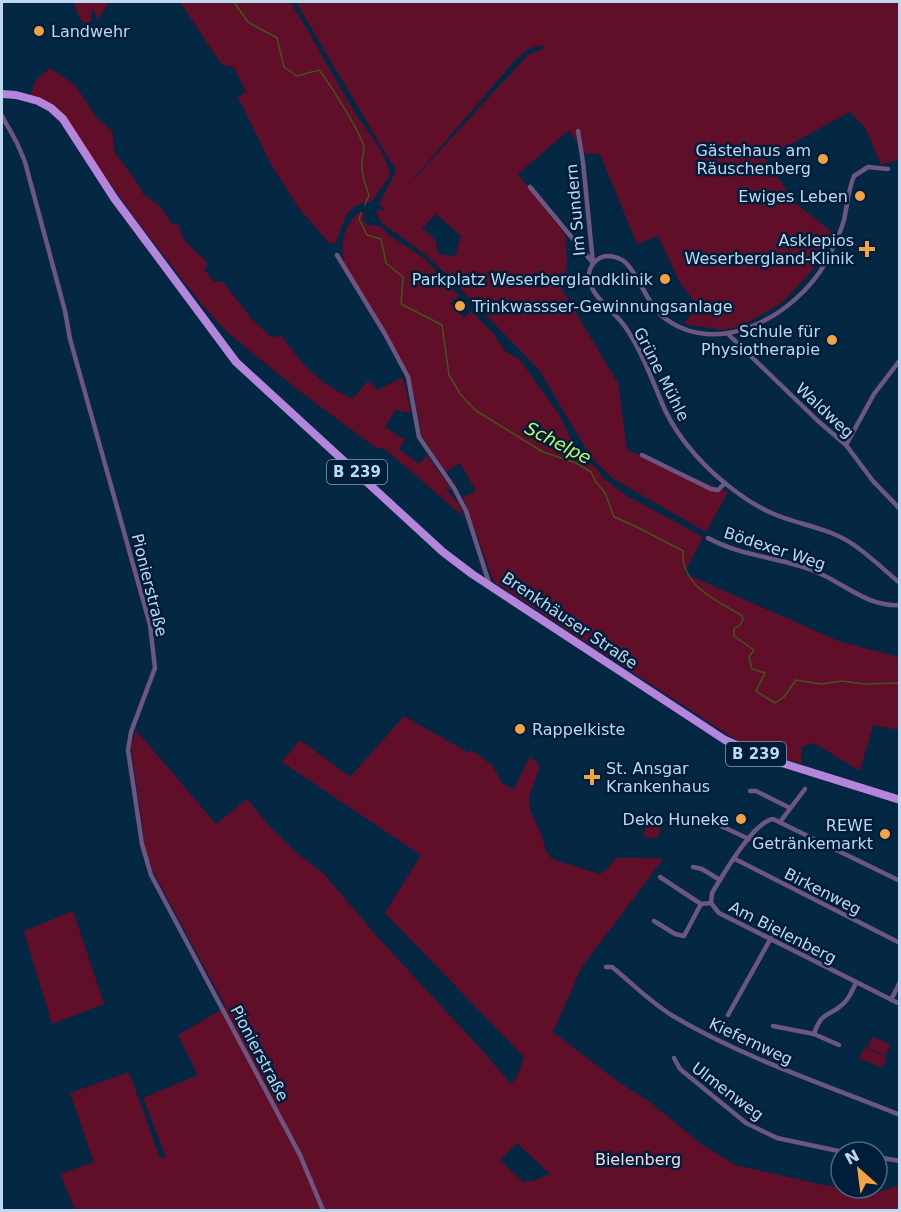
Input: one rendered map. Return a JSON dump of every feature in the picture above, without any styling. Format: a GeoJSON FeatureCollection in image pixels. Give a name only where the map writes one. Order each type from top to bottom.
{"type":"FeatureCollection","features":[{"type":"Feature","properties":{"kind":"main road","name":"B 239"},"geometry":{"type":"LineString","coordinates":[[2,94],[38,101],[51,108],[63,119],[126,214],[236,362],[443,552],[490,586]]}},
{"type":"Feature","properties":{"kind":"main road","name":"Brenkhäuser Straße"},"geometry":{"type":"LineString","coordinates":[[490,586],[725,740],[769,759],[900,800]]}},
{"type":"Feature","properties":{"kind":"street","name":"Pionierstraße"},"geometry":{"type":"LineString","coordinates":[[2,116],[25,162],[65,311],[70,339],[150,625],[155,668],[131,732],[128,750],[135,804],[146,858],[151,875],[300,1155],[323,1210]]}},
{"type":"Feature","properties":{"kind":"street","name":"Im Sundern"},"geometry":{"type":"LineString","coordinates":[[578,131],[593,263]]}},
{"type":"Feature","properties":{"kind":"street","name":"Grüne Mühle"},"geometry":{"type":"LineString","coordinates":[[888,169],[867,167],[854,176],[841,230],[825,263],[803,292],[787,307],[770,318],[728,334],[702,334],[682,327],[662,316],[622,260],[603,256],[593,263],[589,271],[589,280],[594,292],[631,336],[670,420],[692,450],[725,483],[764,510],[850,543],[900,583]]}},
{"type":"Feature","properties":{"kind":"street","name":"Im Sundern"},"geometry":{"type":"LineString","coordinates":[[530,187],[593,263]]}},
{"type":"Feature","properties":{"kind":"street","name":"Brenkhäuser Straße"},"geometry":{"type":"LineString","coordinates":[[338,255],[408,378],[419,437],[454,488],[466,511],[490,586]]}},
{"type":"Feature","properties":{"kind":"street","name":"Waldweg"},"geometry":{"type":"LineString","coordinates":[[728,334],[846,445],[873,481],[900,509]]}},
{"type":"Feature","properties":{"kind":"street"},"geometry":{"type":"LineString","coordinates":[[846,445],[874,394],[900,360]]}},
{"type":"Feature","properties":{"kind":"street"},"geometry":{"type":"LineString","coordinates":[[642,455],[711,489],[718,490],[725,483]]}},
{"type":"Feature","properties":{"kind":"street","name":"Bödexer Weg"},"geometry":{"type":"LineString","coordinates":[[708,538],[735,551],[811,570],[857,595],[881,604],[900,605]]}},
{"type":"Feature","properties":{"kind":"street"},"geometry":{"type":"LineString","coordinates":[[780,822],[805,789]]}},
{"type":"Feature","properties":{"kind":"street"},"geometry":{"type":"LineString","coordinates":[[750,791],[756,791],[790,808]]}},
{"type":"Feature","properties":{"kind":"street"},"geometry":{"type":"LineString","coordinates":[[711,903],[712,893],[749,839],[765,820],[772,819],[900,881]]}},
{"type":"Feature","properties":{"kind":"street"},"geometry":{"type":"LineString","coordinates":[[719,825],[749,839]]}},
{"type":"Feature","properties":{"kind":"street","name":"Birkenweg"},"geometry":{"type":"LineString","coordinates":[[735,859],[900,943]]}},
{"type":"Feature","properties":{"kind":"street"},"geometry":{"type":"LineString","coordinates":[[693,867],[702,869],[720,880]]}},
{"type":"Feature","properties":{"kind":"street"},"geometry":{"type":"LineString","coordinates":[[654,921],[675,934],[684,936],[701,904],[660,877]]}},
{"type":"Feature","properties":{"kind":"street","name":"Am Bielenberg"},"geometry":{"type":"LineString","coordinates":[[701,904],[711,903],[719,913],[900,1004]]}},
{"type":"Feature","properties":{"kind":"street"},"geometry":{"type":"LineString","coordinates":[[728,1015],[771,938]]}},
{"type":"Feature","properties":{"kind":"street","name":"Kiefernweg"},"geometry":{"type":"LineString","coordinates":[[606,967],[612,967],[671,1015],[748,1056],[900,1115]]}},
{"type":"Feature","properties":{"kind":"street"},"geometry":{"type":"LineString","coordinates":[[891,1000],[900,982]]}},
{"type":"Feature","properties":{"kind":"street"},"geometry":{"type":"LineString","coordinates":[[814,1034],[818,1022],[824,1015],[841,1007],[856,983]]}},
{"type":"Feature","properties":{"kind":"street"},"geometry":{"type":"LineString","coordinates":[[773,1026],[814,1034],[839,1045]]}},
{"type":"Feature","properties":{"kind":"street","name":"Ulmenweg"},"geometry":{"type":"LineString","coordinates":[[674,1058],[680,1069],[746,1124],[777,1138],[829,1149]]}},
{"type":"Feature","properties":{"kind":"green space"},"geometry":{"type":"Polygon","coordinates":[[[73,2],[109,2],[98,19],[92,9],[90,27],[80,19],[73,2]]]}},
{"type":"Feature","properties":{"kind":"green space"},"geometry":{"type":"Polygon","coordinates":[[[180,2],[290,2],[356,114],[381,151],[390,175],[372,201],[355,206],[347,213],[336,242],[330,244],[298,207],[271,164],[238,97],[246,92],[234,67],[222,65],[180,2]]]}},
{"type":"Feature","properties":{"kind":"green space"},"geometry":{"type":"Polygon","coordinates":[[[296,2],[899,2],[899,160],[881,165],[866,129],[850,112],[765,158],[795,203],[833,233],[813,269],[783,302],[742,326],[723,330],[684,324],[698,306],[680,283],[658,236],[637,244],[600,154],[585,153],[569,130],[518,174],[565,234],[567,264],[561,288],[618,383],[627,450],[728,492],[706,532],[612,478],[591,457],[539,370],[426,255],[382,223],[375,210],[385,210],[379,204],[396,171],[296,2]],[[540,45],[528,49],[516,59],[403,191],[528,55],[545,48],[540,45]],[[436,214],[422,228],[435,240],[438,254],[455,256],[461,236],[436,214]]]}},
{"type":"Feature","properties":{"kind":"green space"},"geometry":{"type":"Polygon","coordinates":[[[50,68],[75,85],[97,118],[112,131],[115,153],[141,188],[141,192],[160,206],[172,224],[179,225],[186,242],[208,264],[204,269],[214,282],[223,282],[251,318],[271,337],[282,336],[297,357],[312,372],[329,386],[352,399],[368,381],[378,390],[403,377],[411,413],[395,410],[385,427],[405,440],[399,449],[419,464],[427,455],[452,490],[445,487],[460,506],[464,517],[386,450],[375,447],[298,390],[227,332],[202,305],[137,221],[71,129],[58,116],[29,99],[35,81],[50,68]]]}},
{"type":"Feature","properties":{"kind":"green space"},"geometry":{"type":"Polygon","coordinates":[[[365,212],[363,220],[367,225],[380,226],[390,236],[424,258],[459,296],[450,304],[464,318],[471,311],[492,332],[504,350],[520,360],[560,416],[577,452],[573,457],[596,467],[603,478],[627,496],[703,537],[684,573],[841,642],[899,657],[899,730],[873,725],[860,771],[814,743],[802,747],[801,764],[744,745],[494,582],[463,497],[476,491],[460,463],[446,472],[422,436],[409,377],[344,262],[343,242],[346,230],[358,213],[365,212]]]}},
{"type":"Feature","properties":{"kind":"green space","name":"Bielenberg"},"geometry":{"type":"Polygon","coordinates":[[[404,716],[469,753],[472,750],[492,765],[503,784],[514,789],[530,756],[540,766],[529,797],[530,810],[546,851],[552,859],[599,874],[604,872],[616,858],[664,858],[581,968],[553,1032],[617,1081],[650,1102],[701,1144],[735,1165],[829,1186],[829,1200],[889,1200],[889,1189],[899,1185],[900,1210],[75,1210],[60,1174],[94,1162],[70,1093],[129,1072],[160,1158],[166,1157],[143,1098],[198,1075],[178,1035],[226,1007],[156,877],[146,852],[131,746],[136,730],[216,824],[247,799],[270,827],[298,854],[323,873],[381,941],[511,1084],[517,1077],[524,1057],[385,913],[421,855],[282,762],[300,740],[350,777],[404,716]],[[517,1143],[500,1160],[524,1183],[549,1174],[517,1143]]]}},
{"type":"Feature","properties":{"kind":"green space"},"geometry":{"type":"Polygon","coordinates":[[[650,813],[659,816],[658,819],[663,821],[657,839],[643,836],[650,813]]]}},
{"type":"Feature","properties":{"kind":"green space"},"geometry":{"type":"Polygon","coordinates":[[[73,911],[104,1004],[52,1024],[24,931],[73,911]]]}},
{"type":"Feature","properties":{"kind":"green space"},"geometry":{"type":"Polygon","coordinates":[[[873,1036],[890,1045],[885,1056],[867,1047],[873,1036]]]}},
{"type":"Feature","properties":{"kind":"green space"},"geometry":{"type":"Polygon","coordinates":[[[865,1047],[887,1058],[882,1068],[859,1058],[865,1047]]]}},
{"type":"Feature","properties":{"kind":"waterway","name":"Schelpe"},"geometry":{"type":"LineString","coordinates":[[234,2],[248,22],[277,38],[284,67],[297,76],[319,70],[337,96],[358,132],[364,148],[362,170],[369,195],[365,205]]}},
{"type":"Feature","properties":{"kind":"waterway","name":"Schelpe"},"geometry":{"type":"LineString","coordinates":[[361,213],[359,219],[367,235],[381,239],[386,263],[403,277],[401,304],[442,325],[449,375],[461,395],[475,410],[543,452],[576,463],[591,472],[605,493],[614,517],[683,551],[687,574],[694,583],[712,598],[742,616],[740,625],[734,629],[734,636],[754,650],[749,657],[752,669],[765,673],[756,691],[775,703],[784,697],[796,680],[821,684],[843,681],[863,684],[900,683]]}},
{"type":"Feature","properties":{"kind":"place","name":"Landwehr"},"geometry":{"type":"Point","coordinates":[39,31]}},
{"type":"Feature","properties":{"kind":"place","name":"Gästehaus am Räuschenberg"},"geometry":{"type":"Point","coordinates":[823,159]}},
{"type":"Feature","properties":{"kind":"place","name":"Ewiges Leben"},"geometry":{"type":"Point","coordinates":[860,196]}},
{"type":"Feature","properties":{"kind":"place","name":"Asklepios Weserbergland-Klinik"},"geometry":{"type":"Point","coordinates":[867,249]}},
{"type":"Feature","properties":{"kind":"place","name":"Parkplatz Weserberglandklinik"},"geometry":{"type":"Point","coordinates":[665,279]}},
{"type":"Feature","properties":{"kind":"place","name":"Trinkwassser-Gewinnungsanlage"},"geometry":{"type":"Point","coordinates":[460,306]}},
{"type":"Feature","properties":{"kind":"place","name":"Schule für Physiotherapie"},"geometry":{"type":"Point","coordinates":[832,340]}},
{"type":"Feature","properties":{"kind":"place","name":"Rappelkiste"},"geometry":{"type":"Point","coordinates":[520,729]}},
{"type":"Feature","properties":{"kind":"place","name":"St. Ansgar Krankenhaus"},"geometry":{"type":"Point","coordinates":[592,777]}},
{"type":"Feature","properties":{"kind":"place","name":"Deko Huneke"},"geometry":{"type":"Point","coordinates":[741,819]}},
{"type":"Feature","properties":{"kind":"place","name":"REWE Getränkemarkt"},"geometry":{"type":"Point","coordinates":[885,834]}}]}
